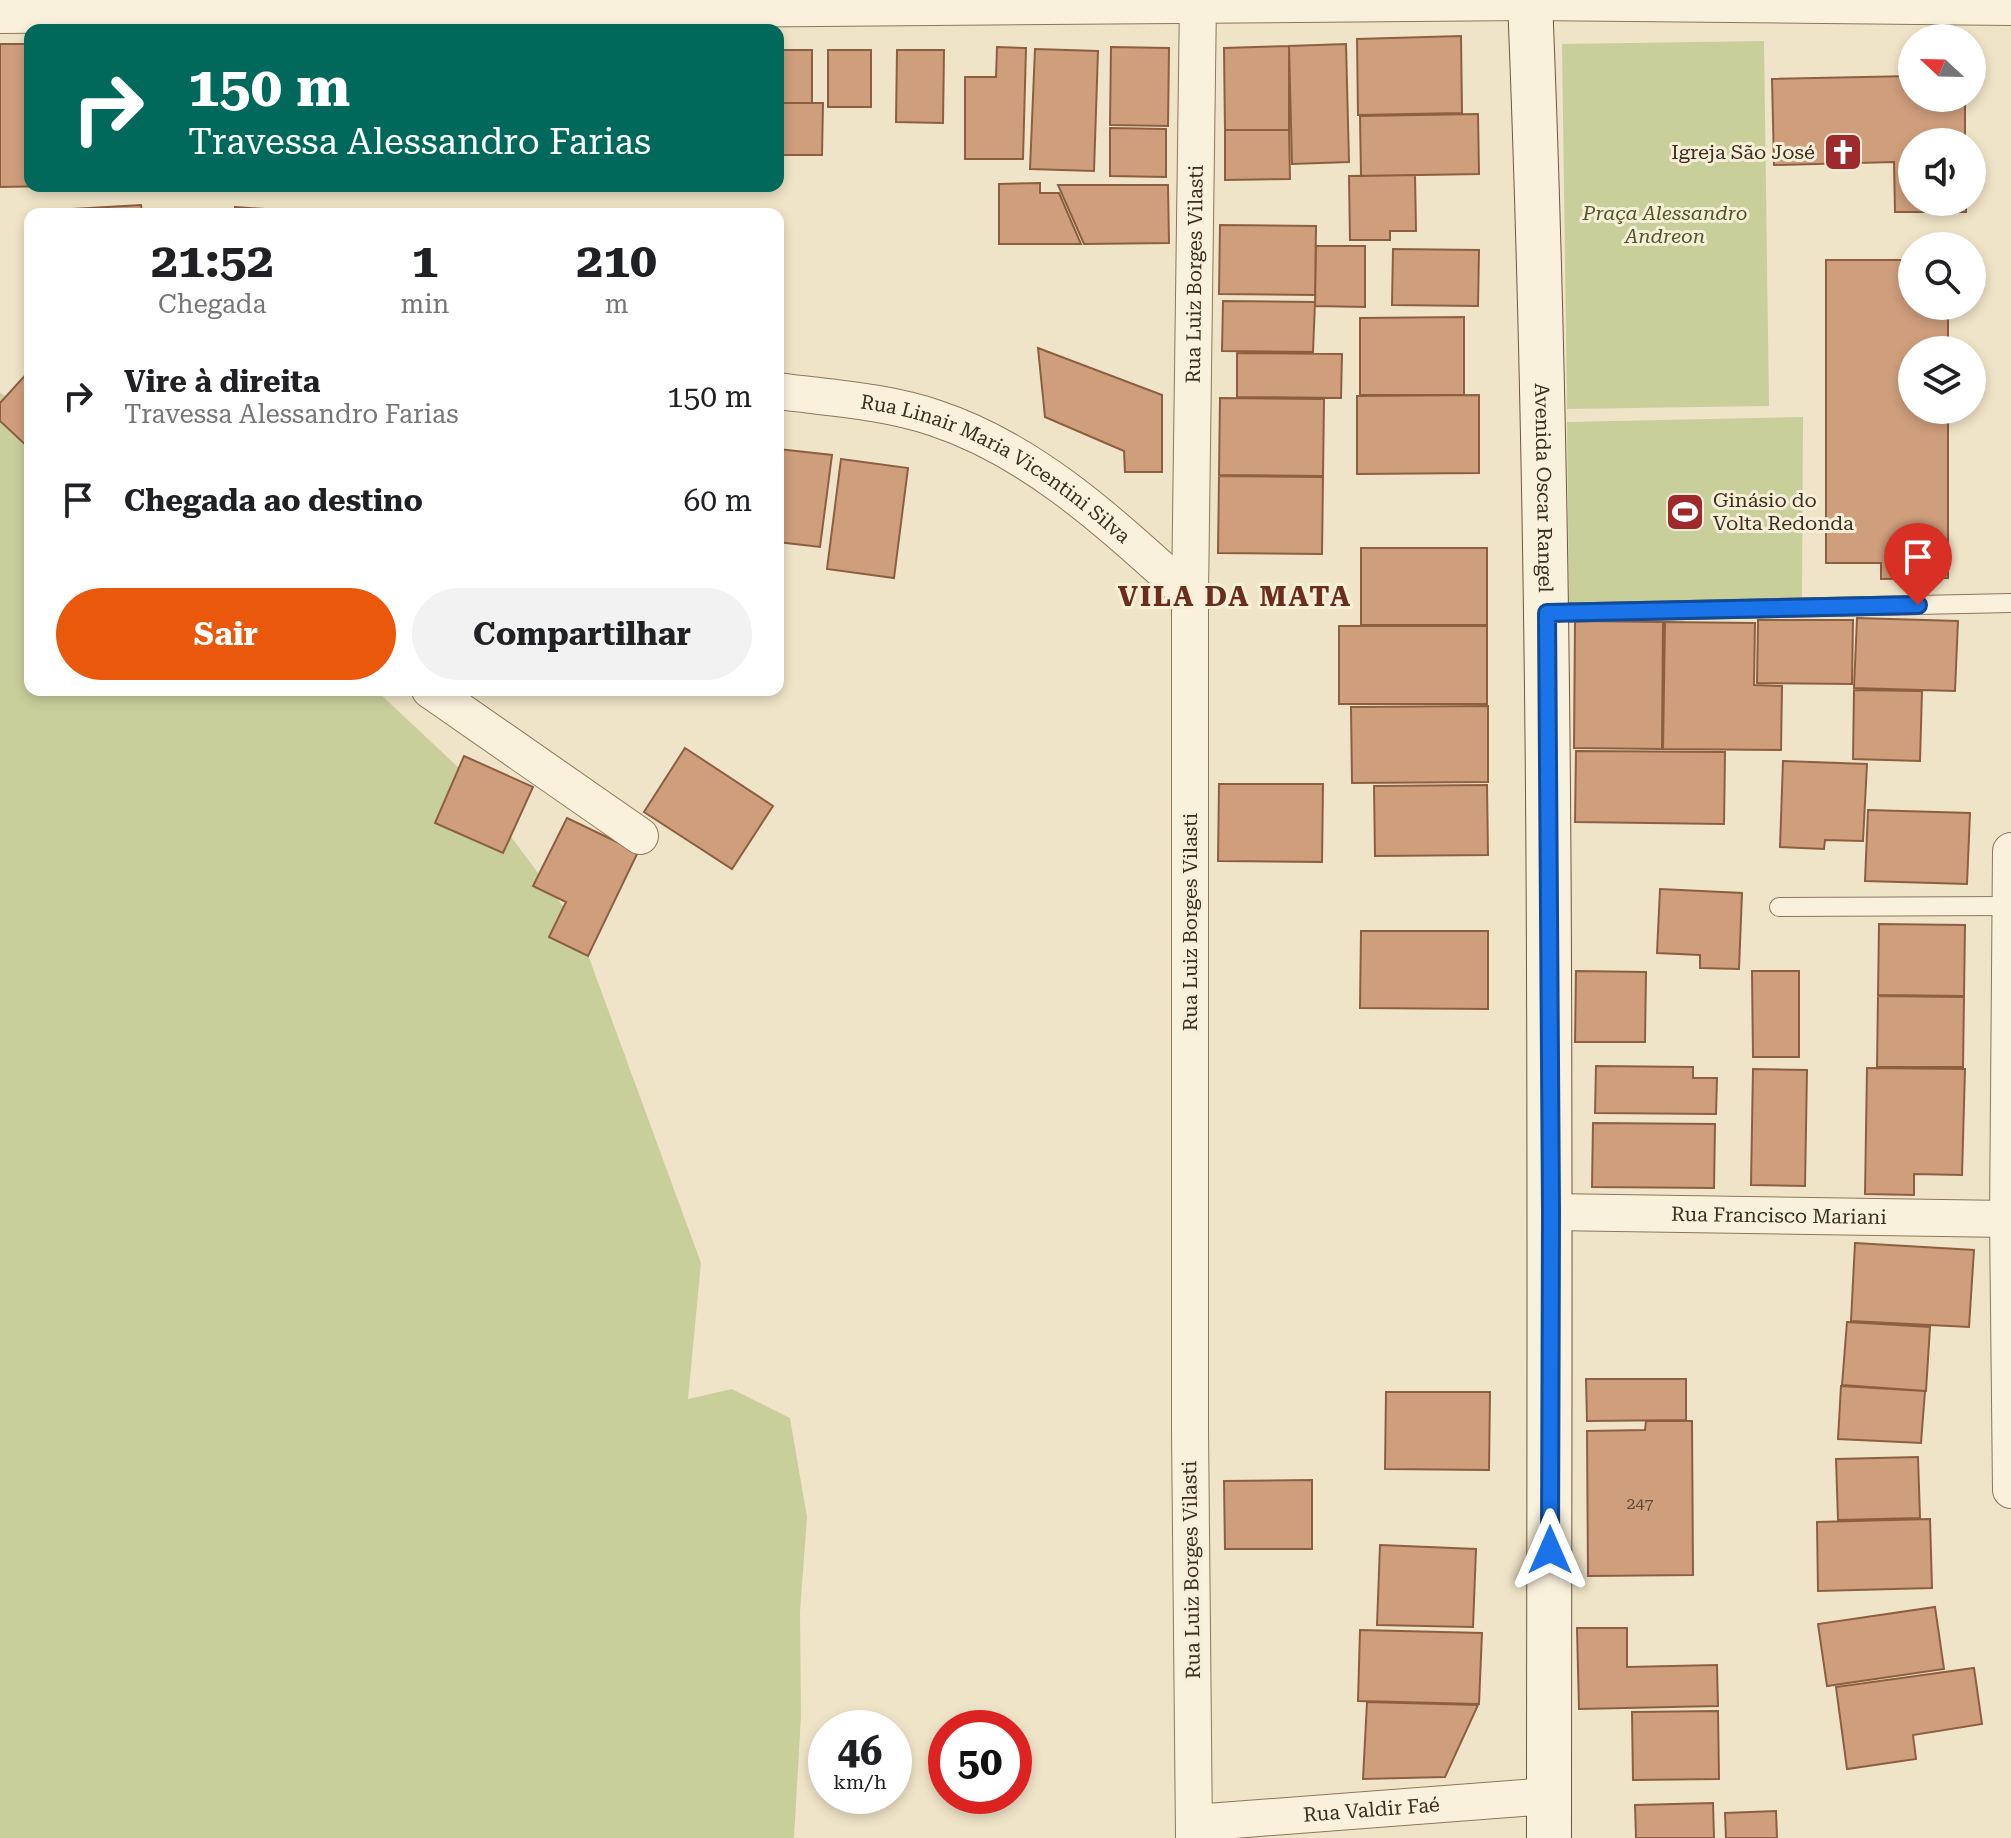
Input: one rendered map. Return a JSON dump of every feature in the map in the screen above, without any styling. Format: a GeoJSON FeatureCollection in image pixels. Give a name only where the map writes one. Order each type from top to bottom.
{"type":"FeatureCollection","features":[{"type":"Feature","properties":{"kind":"main road","name":"Avenida Oscar Rangel"},"geometry":{"type":"LineString","coordinates":[[1530,1],[1543,367],[1547,613],[1551,1212],[1549,1817]]}},
{"type":"Feature","properties":{"kind":"street"},"geometry":{"type":"LineString","coordinates":[[0,15],[1530,1],[2011,7]]}},
{"type":"Feature","properties":{"kind":"street","name":"Rua Luiz Borges Vilasti"},"geometry":{"type":"LineString","coordinates":[[1194,1831],[1190,1429],[1190,595],[1198,4]]}},
{"type":"Feature","properties":{"kind":"street","name":"Rua Linair Maria Vicentini Silva"},"geometry":{"type":"LineString","coordinates":[[784,392],[877,404],[934,417],[979,435],[1042,471],[1110,523],[1190,595]]}},
{"type":"Feature","properties":{"kind":"street"},"geometry":{"type":"LineString","coordinates":[[439,696],[640,836]]}},
{"type":"Feature","properties":{"kind":"street"},"geometry":{"type":"LineString","coordinates":[[2011,851],[2008,1219],[2011,1490]]}},
{"type":"Feature","properties":{"kind":"street","name":"Rua Francisco Mariani"},"geometry":{"type":"LineString","coordinates":[[1551,1212],[2008,1219]]}},
{"type":"Feature","properties":{"kind":"street","name":"Rua Valdir Faé"},"geometry":{"type":"LineString","coordinates":[[1194,1831],[1549,1817]]}},
{"type":"Feature","properties":{"kind":"lane"},"geometry":{"type":"LineString","coordinates":[[1547,613],[2011,603]]}},
{"type":"Feature","properties":{"kind":"lane"},"geometry":{"type":"LineString","coordinates":[[1779,907],[2011,906]]}},
{"type":"Feature","properties":{"kind":"green space","name":"Praça Alessandro Andreon"},"geometry":{"type":"Polygon","coordinates":[[[1764,41],[1769,406],[1567,409],[1562,44],[1764,41]]]}},
{"type":"Feature","properties":{"kind":"green space"},"geometry":{"type":"Polygon","coordinates":[[[0,393],[24,407],[24,696],[382,696],[461,770],[577,925],[701,1263],[688,1399],[732,1389],[790,1418],[807,1517],[800,1612],[801,1716],[794,1838],[0,1838],[0,393]]]}},
{"type":"Feature","properties":{"kind":"green space","name":"Ginásio do Volta Redonda"},"geometry":{"type":"Polygon","coordinates":[[[1803,417],[1802,602],[1569,603],[1567,422],[1803,417]]]}},
{"type":"Feature","properties":{"kind":"building"},"geometry":{"type":"Polygon","coordinates":[[[1461,36],[1462,113],[1358,115],[1357,39],[1461,36]]]}},
{"type":"Feature","properties":{"kind":"building"},"geometry":{"type":"Polygon","coordinates":[[[0,44],[24,44],[24,187],[0,187],[0,44]]]}},
{"type":"Feature","properties":{"kind":"building"},"geometry":{"type":"Polygon","coordinates":[[[1346,44],[1349,162],[1292,164],[1289,46],[1346,44]]]}},
{"type":"Feature","properties":{"kind":"building"},"geometry":{"type":"Polygon","coordinates":[[[1289,46],[1289,130],[1225,130],[1224,48],[1289,46]]]}},
{"type":"Feature","properties":{"kind":"building"},"geometry":{"type":"Polygon","coordinates":[[[997,47],[1026,48],[1023,159],[965,159],[965,77],[996,77],[997,47]]]}},
{"type":"Feature","properties":{"kind":"building"},"geometry":{"type":"Polygon","coordinates":[[[1111,47],[1169,48],[1168,126],[1110,125],[1111,47]]]}},
{"type":"Feature","properties":{"kind":"building"},"geometry":{"type":"Polygon","coordinates":[[[1035,49],[1098,51],[1094,171],[1030,169],[1035,49]]]}},
{"type":"Feature","properties":{"kind":"building"},"geometry":{"type":"Polygon","coordinates":[[[784,50],[812,50],[812,103],[784,103],[784,50]]]}},
{"type":"Feature","properties":{"kind":"building"},"geometry":{"type":"Polygon","coordinates":[[[828,50],[871,50],[871,107],[828,107],[828,50]]]}},
{"type":"Feature","properties":{"kind":"building"},"geometry":{"type":"Polygon","coordinates":[[[897,50],[944,50],[943,123],[896,122],[897,50]]]}},
{"type":"Feature","properties":{"kind":"building","name":"Igreja São José"},"geometry":{"type":"Polygon","coordinates":[[[1898,76],[1898,112],[1965,112],[1965,128],[1898,128],[1898,212],[1895,212],[1894,162],[1774,165],[1772,79],[1898,76]]]}},
{"type":"Feature","properties":{"kind":"building"},"geometry":{"type":"Polygon","coordinates":[[[784,103],[823,103],[822,155],[784,155],[784,103]]]}},
{"type":"Feature","properties":{"kind":"building"},"geometry":{"type":"Polygon","coordinates":[[[1478,114],[1479,174],[1361,176],[1360,116],[1478,114]]]}},
{"type":"Feature","properties":{"kind":"building"},"geometry":{"type":"Polygon","coordinates":[[[1110,128],[1166,129],[1166,177],[1110,176],[1110,128]]]}},
{"type":"Feature","properties":{"kind":"building"},"geometry":{"type":"Polygon","coordinates":[[[1225,130],[1289,130],[1290,179],[1225,180],[1225,130]]]}},
{"type":"Feature","properties":{"kind":"building"},"geometry":{"type":"Polygon","coordinates":[[[1415,175],[1416,231],[1390,231],[1390,240],[1350,240],[1349,176],[1415,175]]]}},
{"type":"Feature","properties":{"kind":"building"},"geometry":{"type":"Polygon","coordinates":[[[1040,183],[1040,193],[1059,193],[1081,244],[999,244],[999,184],[1040,183]]]}},
{"type":"Feature","properties":{"kind":"building"},"geometry":{"type":"Polygon","coordinates":[[[1058,185],[1168,185],[1169,243],[1084,244],[1058,185]]]}},
{"type":"Feature","properties":{"kind":"building"},"geometry":{"type":"Polygon","coordinates":[[[141,205],[141,208],[90,208],[141,205]]]}},
{"type":"Feature","properties":{"kind":"building"},"geometry":{"type":"Polygon","coordinates":[[[1220,225],[1316,226],[1315,295],[1219,294],[1220,225]]]}},
{"type":"Feature","properties":{"kind":"building"},"geometry":{"type":"Polygon","coordinates":[[[1316,246],[1365,246],[1365,307],[1315,306],[1316,246]]]}},
{"type":"Feature","properties":{"kind":"building"},"geometry":{"type":"Polygon","coordinates":[[[1393,249],[1479,250],[1478,306],[1392,305],[1393,249]]]}},
{"type":"Feature","properties":{"kind":"building"},"geometry":{"type":"Polygon","coordinates":[[[1826,260],[1898,260],[1898,320],[1948,320],[1948,336],[1898,336],[1898,424],[1948,424],[1948,578],[1881,579],[1881,563],[1826,563],[1826,260]]]}},
{"type":"Feature","properties":{"kind":"building"},"geometry":{"type":"Polygon","coordinates":[[[1223,301],[1315,302],[1313,352],[1222,351],[1223,301]]]}},
{"type":"Feature","properties":{"kind":"building"},"geometry":{"type":"Polygon","coordinates":[[[1464,317],[1464,395],[1360,395],[1360,318],[1464,317]]]}},
{"type":"Feature","properties":{"kind":"building"},"geometry":{"type":"Polygon","coordinates":[[[1038,348],[1162,395],[1162,472],[1125,472],[1124,451],[1045,417],[1038,348]]]}},
{"type":"Feature","properties":{"kind":"building"},"geometry":{"type":"Polygon","coordinates":[[[1237,353],[1342,354],[1341,398],[1237,397],[1237,353]]]}},
{"type":"Feature","properties":{"kind":"building"},"geometry":{"type":"Polygon","coordinates":[[[24,377],[24,443],[0,421],[0,403],[24,377]]]}},
{"type":"Feature","properties":{"kind":"building"},"geometry":{"type":"Polygon","coordinates":[[[1479,395],[1479,473],[1357,474],[1357,396],[1479,395]]]}},
{"type":"Feature","properties":{"kind":"building"},"geometry":{"type":"Polygon","coordinates":[[[1220,398],[1324,399],[1323,476],[1219,475],[1220,398]]]}},
{"type":"Feature","properties":{"kind":"building"},"geometry":{"type":"Polygon","coordinates":[[[784,450],[832,455],[820,547],[784,543],[784,450]]]}},
{"type":"Feature","properties":{"kind":"building"},"geometry":{"type":"Polygon","coordinates":[[[841,459],[908,468],[894,578],[827,569],[841,459]]]}},
{"type":"Feature","properties":{"kind":"building"},"geometry":{"type":"Polygon","coordinates":[[[1219,476],[1323,477],[1322,554],[1218,553],[1219,476]]]}},
{"type":"Feature","properties":{"kind":"building"},"geometry":{"type":"Polygon","coordinates":[[[1361,548],[1487,548],[1487,625],[1361,625],[1361,548]]]}},
{"type":"Feature","properties":{"kind":"building"},"geometry":{"type":"Polygon","coordinates":[[[1857,618],[1958,621],[1955,691],[1854,688],[1857,618]]]}},
{"type":"Feature","properties":{"kind":"building"},"geometry":{"type":"Polygon","coordinates":[[[1758,620],[1853,620],[1852,684],[1757,683],[1758,620]]]}},
{"type":"Feature","properties":{"kind":"building"},"geometry":{"type":"Polygon","coordinates":[[[1575,621],[1663,622],[1662,749],[1574,748],[1575,621]]]}},
{"type":"Feature","properties":{"kind":"building"},"geometry":{"type":"Polygon","coordinates":[[[1665,622],[1755,623],[1754,685],[1782,686],[1781,750],[1663,749],[1665,622]]]}},
{"type":"Feature","properties":{"kind":"building"},"geometry":{"type":"Polygon","coordinates":[[[1339,626],[1487,626],[1487,704],[1339,704],[1339,626]]]}},
{"type":"Feature","properties":{"kind":"building"},"geometry":{"type":"Polygon","coordinates":[[[1854,690],[1922,691],[1920,761],[1853,759],[1854,690]]]}},
{"type":"Feature","properties":{"kind":"building"},"geometry":{"type":"Polygon","coordinates":[[[1488,706],[1488,782],[1352,783],[1351,707],[1488,706]]]}},
{"type":"Feature","properties":{"kind":"building"},"geometry":{"type":"Polygon","coordinates":[[[685,748],[773,806],[732,869],[644,812],[685,748]]]}},
{"type":"Feature","properties":{"kind":"building"},"geometry":{"type":"Polygon","coordinates":[[[1576,751],[1725,752],[1724,824],[1575,822],[1576,751]]]}},
{"type":"Feature","properties":{"kind":"building"},"geometry":{"type":"Polygon","coordinates":[[[464,756],[533,787],[503,853],[435,823],[464,756]]]}},
{"type":"Feature","properties":{"kind":"building"},"geometry":{"type":"Polygon","coordinates":[[[1783,761],[1867,764],[1863,841],[1825,840],[1824,849],[1780,847],[1783,761]]]}},
{"type":"Feature","properties":{"kind":"building"},"geometry":{"type":"Polygon","coordinates":[[[1219,784],[1323,784],[1322,862],[1218,861],[1219,784]]]}},
{"type":"Feature","properties":{"kind":"building"},"geometry":{"type":"Polygon","coordinates":[[[1487,785],[1488,855],[1375,856],[1374,786],[1487,785]]]}},
{"type":"Feature","properties":{"kind":"building"},"geometry":{"type":"Polygon","coordinates":[[[1868,810],[1970,813],[1967,884],[1865,881],[1868,810]]]}},
{"type":"Feature","properties":{"kind":"building"},"geometry":{"type":"Polygon","coordinates":[[[567,818],[638,852],[588,956],[549,937],[566,902],[533,886],[567,818]]]}},
{"type":"Feature","properties":{"kind":"building"},"geometry":{"type":"Polygon","coordinates":[[[1660,889],[1742,893],[1739,969],[1700,968],[1700,955],[1657,953],[1660,889]]]}},
{"type":"Feature","properties":{"kind":"building"},"geometry":{"type":"Polygon","coordinates":[[[1879,924],[1965,925],[1964,996],[1878,995],[1879,924]]]}},
{"type":"Feature","properties":{"kind":"building"},"geometry":{"type":"Polygon","coordinates":[[[1361,931],[1488,931],[1488,1009],[1360,1008],[1361,931]]]}},
{"type":"Feature","properties":{"kind":"building"},"geometry":{"type":"Polygon","coordinates":[[[1576,971],[1646,972],[1645,1042],[1575,1042],[1576,971]]]}},
{"type":"Feature","properties":{"kind":"building"},"geometry":{"type":"Polygon","coordinates":[[[1752,971],[1799,971],[1799,1057],[1753,1057],[1752,971]]]}},
{"type":"Feature","properties":{"kind":"building"},"geometry":{"type":"Polygon","coordinates":[[[1878,996],[1964,997],[1963,1067],[1877,1067],[1878,996]]]}},
{"type":"Feature","properties":{"kind":"building"},"geometry":{"type":"Polygon","coordinates":[[[1596,1066],[1693,1067],[1693,1078],[1717,1078],[1716,1114],[1595,1113],[1596,1066]]]}},
{"type":"Feature","properties":{"kind":"building"},"geometry":{"type":"Polygon","coordinates":[[[1867,1068],[1965,1069],[1962,1175],[1914,1174],[1914,1195],[1865,1194],[1867,1068]]]}},
{"type":"Feature","properties":{"kind":"building"},"geometry":{"type":"Polygon","coordinates":[[[1753,1069],[1807,1070],[1805,1186],[1751,1185],[1753,1069]]]}},
{"type":"Feature","properties":{"kind":"building"},"geometry":{"type":"Polygon","coordinates":[[[1593,1123],[1715,1124],[1714,1188],[1592,1187],[1593,1123]]]}},
{"type":"Feature","properties":{"kind":"building"},"geometry":{"type":"Polygon","coordinates":[[[1855,1243],[1974,1250],[1969,1327],[1851,1321],[1855,1243]]]}},
{"type":"Feature","properties":{"kind":"building"},"geometry":{"type":"Polygon","coordinates":[[[1847,1322],[1930,1327],[1926,1391],[1842,1385],[1847,1322]]]}},
{"type":"Feature","properties":{"kind":"building"},"geometry":{"type":"Polygon","coordinates":[[[1586,1379],[1686,1379],[1686,1420],[1587,1421],[1586,1379]]]}},
{"type":"Feature","properties":{"kind":"building"},"geometry":{"type":"Polygon","coordinates":[[[1841,1386],[1925,1391],[1921,1443],[1838,1439],[1841,1386]]]}},
{"type":"Feature","properties":{"kind":"building"},"geometry":{"type":"Polygon","coordinates":[[[1386,1392],[1490,1392],[1489,1470],[1385,1469],[1386,1392]]]}},
{"type":"Feature","properties":{"kind":"building"},"geometry":{"type":"Polygon","coordinates":[[[1646,1421],[1692,1421],[1693,1575],[1588,1576],[1587,1431],[1645,1430],[1646,1421]]]}},
{"type":"Feature","properties":{"kind":"building"},"geometry":{"type":"Polygon","coordinates":[[[1918,1457],[1920,1518],[1838,1520],[1836,1459],[1918,1457]]]}},
{"type":"Feature","properties":{"kind":"building"},"geometry":{"type":"Polygon","coordinates":[[[1312,1480],[1312,1549],[1225,1549],[1224,1481],[1312,1480]]]}},
{"type":"Feature","properties":{"kind":"building"},"geometry":{"type":"Polygon","coordinates":[[[1930,1519],[1932,1588],[1818,1591],[1817,1522],[1930,1519]]]}},
{"type":"Feature","properties":{"kind":"building"},"geometry":{"type":"Polygon","coordinates":[[[1380,1545],[1476,1549],[1473,1627],[1377,1625],[1380,1545]]]}},
{"type":"Feature","properties":{"kind":"building"},"geometry":{"type":"Polygon","coordinates":[[[1935,1607],[1944,1669],[1827,1686],[1818,1624],[1935,1607]]]}},
{"type":"Feature","properties":{"kind":"building"},"geometry":{"type":"Polygon","coordinates":[[[1577,1628],[1627,1628],[1627,1667],[1717,1665],[1718,1706],[1579,1709],[1577,1628]]]}},
{"type":"Feature","properties":{"kind":"building"},"geometry":{"type":"Polygon","coordinates":[[[1360,1630],[1482,1633],[1479,1704],[1358,1701],[1360,1630]]]}},
{"type":"Feature","properties":{"kind":"building"},"geometry":{"type":"Polygon","coordinates":[[[1974,1668],[1982,1724],[1913,1735],[1916,1759],[1847,1769],[1836,1687],[1974,1668]]]}},
{"type":"Feature","properties":{"kind":"building"},"geometry":{"type":"Polygon","coordinates":[[[1367,1702],[1478,1705],[1445,1777],[1363,1779],[1367,1702]]]}},
{"type":"Feature","properties":{"kind":"building"},"geometry":{"type":"Polygon","coordinates":[[[1718,1711],[1719,1779],[1633,1780],[1632,1712],[1718,1711]]]}},
{"type":"Feature","properties":{"kind":"building"},"geometry":{"type":"Polygon","coordinates":[[[1713,1803],[1714,1838],[1636,1838],[1635,1805],[1713,1803]]]}},
{"type":"Feature","properties":{"kind":"building"},"geometry":{"type":"Polygon","coordinates":[[[1776,1811],[1777,1838],[1726,1838],[1725,1813],[1776,1811]]]}},
{"type":"Feature","properties":{"kind":"place","name":"Igreja São José"},"geometry":{"type":"Point","coordinates":[1843,152]}},
{"type":"Feature","properties":{"kind":"place","name":"Ginásio do Volta Redonda"},"geometry":{"type":"Point","coordinates":[1685,512]}},
{"type":"Feature","properties":{"kind":"district","name":"VILA DA MATA"},"geometry":{"type":"Point","coordinates":[1235,596]}},
{"type":"Feature","properties":{"kind":"route"},"geometry":{"type":"LineString","coordinates":[[1550,1550],[1547,613],[1918,605]]}}]}
